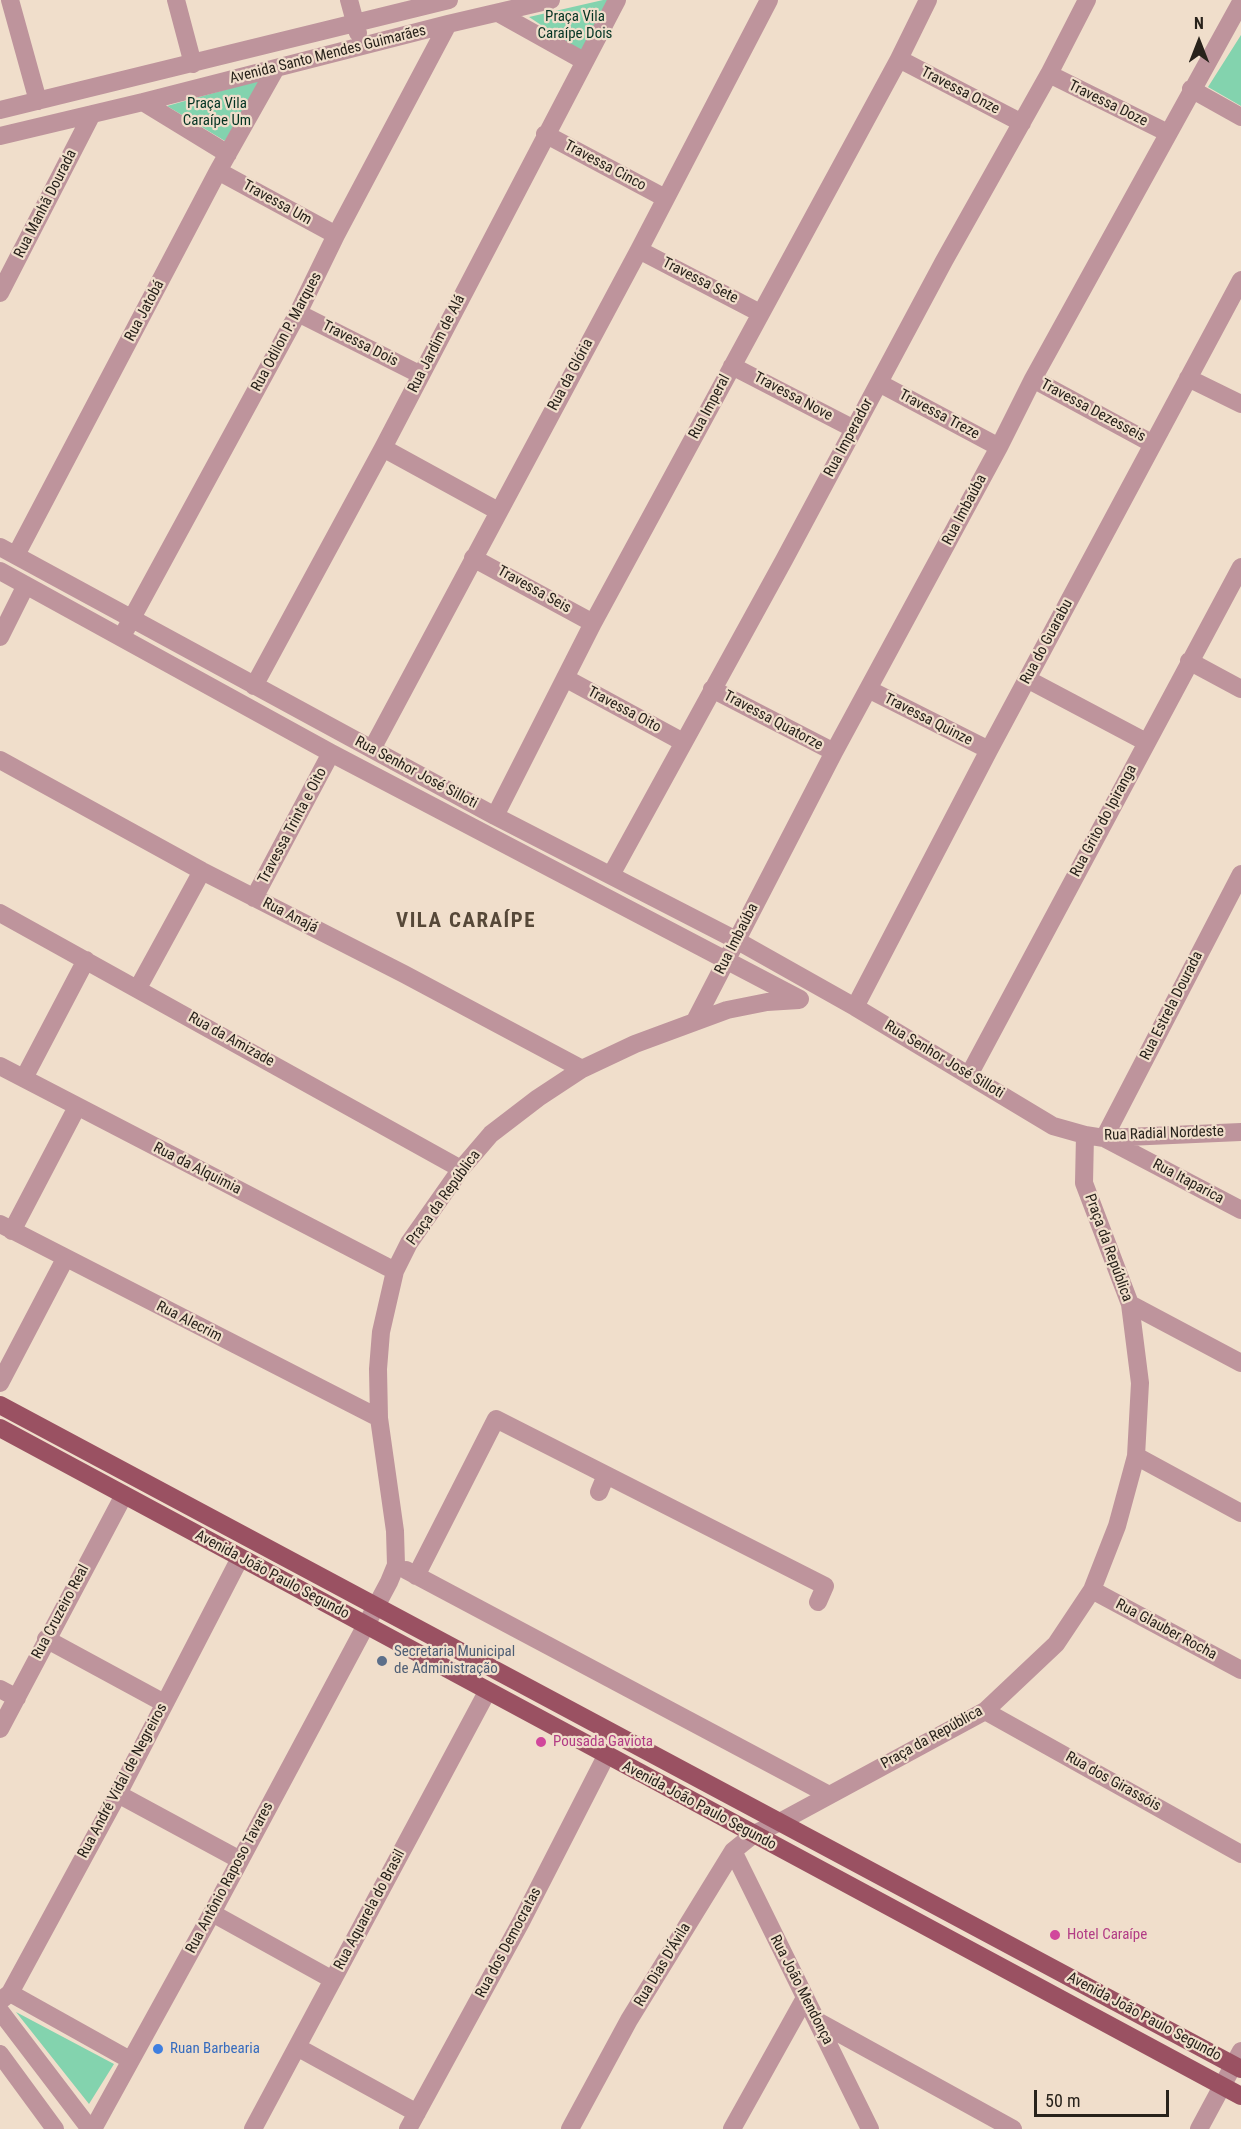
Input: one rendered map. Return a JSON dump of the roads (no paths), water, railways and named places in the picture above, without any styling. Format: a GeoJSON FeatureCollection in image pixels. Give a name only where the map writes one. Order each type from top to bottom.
{"type":"FeatureCollection","features":[{"type":"Feature","properties":{"kind":"main road","name":"Avenida João Paulo Segundo"},"geometry":{"type":"LineString","coordinates":[[0,1405],[780,1822],[1239,2061]]}},
{"type":"Feature","properties":{"kind":"main road","name":"Avenida João Paulo Segundo"},"geometry":{"type":"LineString","coordinates":[[1,1431],[1241,2096]]}},
{"type":"Feature","properties":{"kind":"street"},"geometry":{"type":"LineString","coordinates":[[10,0],[38,101]]}},
{"type":"Feature","properties":{"kind":"street"},"geometry":{"type":"LineString","coordinates":[[176,0],[193,64]]}},
{"type":"Feature","properties":{"kind":"street"},"geometry":{"type":"LineString","coordinates":[[349,0],[361,46]]}},
{"type":"Feature","properties":{"kind":"street","name":"Avenida Santo Mendes Guimarães"},"geometry":{"type":"LineString","coordinates":[[0,110],[448,0]]}},
{"type":"Feature","properties":{"kind":"street","name":"Avenida Santo Mendes Guimarães"},"geometry":{"type":"LineString","coordinates":[[0,136],[551,0]]}},
{"type":"Feature","properties":{"kind":"street","name":"Rua Jardim de Alá"},"geometry":{"type":"LineString","coordinates":[[254,686],[383,448],[617,0]]}},
{"type":"Feature","properties":{"kind":"street","name":"Rua da Glória"},"geometry":{"type":"LineString","coordinates":[[372,749],[770,0]]}},
{"type":"Feature","properties":{"kind":"street","name":"Rua Imperal"},"geometry":{"type":"LineString","coordinates":[[495,816],[594,623],[899,59],[928,0]]}},
{"type":"Feature","properties":{"kind":"street","name":"Rua Imperador"},"geometry":{"type":"LineString","coordinates":[[611,875],[1087,0]]}},
{"type":"Feature","properties":{"kind":"street","name":"Rua Imbaúba"},"geometry":{"type":"LineString","coordinates":[[695,1021],[834,752],[999,447],[1033,379],[1241,2]]}},
{"type":"Feature","properties":{"kind":"street"},"geometry":{"type":"LineString","coordinates":[[498,13],[584,61]]}},
{"type":"Feature","properties":{"kind":"street","name":"Rua Odilon P. Marques"},"geometry":{"type":"LineString","coordinates":[[122,638],[298,313],[336,235],[448,24]]}},
{"type":"Feature","properties":{"kind":"street","name":"Travessa Onze"},"geometry":{"type":"LineString","coordinates":[[899,59],[1022,123]]}},
{"type":"Feature","properties":{"kind":"street","name":"Rua Jatobá"},"geometry":{"type":"LineString","coordinates":[[8,551],[276,68]]}},
{"type":"Feature","properties":{"kind":"street","name":"Travessa Doze"},"geometry":{"type":"LineString","coordinates":[[1048,74],[1168,133]]}},
{"type":"Feature","properties":{"kind":"street"},"geometry":{"type":"LineString","coordinates":[[1191,89],[1241,117]]}},
{"type":"Feature","properties":{"kind":"street"},"geometry":{"type":"LineString","coordinates":[[143,102],[228,154]]}},
{"type":"Feature","properties":{"kind":"street","name":"Rua Manhã Dourada"},"geometry":{"type":"LineString","coordinates":[[0,293],[92,114]]}},
{"type":"Feature","properties":{"kind":"street","name":"Travessa Cinco"},"geometry":{"type":"LineString","coordinates":[[545,134],[665,198]]}},
{"type":"Feature","properties":{"kind":"street","name":"Travessa Um"},"geometry":{"type":"LineString","coordinates":[[218,171],[336,235]]}},
{"type":"Feature","properties":{"kind":"street","name":"Travessa Sete"},"geometry":{"type":"LineString","coordinates":[[639,250],[760,313]]}},
{"type":"Feature","properties":{"kind":"street","name":"Rua do Guarabu"},"geometry":{"type":"LineString","coordinates":[[855,1007],[989,750],[1241,280]]}},
{"type":"Feature","properties":{"kind":"street","name":"Travessa Dois"},"geometry":{"type":"LineString","coordinates":[[298,313],[421,375]]}},
{"type":"Feature","properties":{"kind":"street","name":"Travessa Nove"},"geometry":{"type":"LineString","coordinates":[[732,366],[854,429]]}},
{"type":"Feature","properties":{"kind":"street"},"geometry":{"type":"LineString","coordinates":[[1188,378],[1241,404]]}},
{"type":"Feature","properties":{"kind":"street","name":"Travessa Dezesseis"},"geometry":{"type":"LineString","coordinates":[[1033,379],[1154,444]]}},
{"type":"Feature","properties":{"kind":"street","name":"Travessa Treze"},"geometry":{"type":"LineString","coordinates":[[879,383],[999,447]]}},
{"type":"Feature","properties":{"kind":"street"},"geometry":{"type":"LineString","coordinates":[[383,448],[498,511]]}},
{"type":"Feature","properties":{"kind":"street","name":"Rua Senhor José Silloti"},"geometry":{"type":"LineString","coordinates":[[8,551],[495,816],[736,940],[855,1007],[1053,1126]]}},
{"type":"Feature","properties":{"kind":"street","name":"Travessa Seis"},"geometry":{"type":"LineString","coordinates":[[473,558],[594,623]]}},
{"type":"Feature","properties":{"kind":"street","name":"Rua Grito do Ipiranga"},"geometry":{"type":"LineString","coordinates":[[969,1075],[1241,567]]}},
{"type":"Feature","properties":{"kind":"street","name":"Rua Senhor José Silloti"},"geometry":{"type":"LineString","coordinates":[[0,571],[331,753],[799,1000]]}},
{"type":"Feature","properties":{"kind":"street"},"geometry":{"type":"LineString","coordinates":[[0,637],[26,585]]}},
{"type":"Feature","properties":{"kind":"street"},"geometry":{"type":"LineString","coordinates":[[1189,661],[1241,689]]}},
{"type":"Feature","properties":{"kind":"street","name":"Travessa Oito"},"geometry":{"type":"LineString","coordinates":[[565,678],[683,742]]}},
{"type":"Feature","properties":{"kind":"street"},"geometry":{"type":"LineString","coordinates":[[1027,679],[1146,742]]}},
{"type":"Feature","properties":{"kind":"street","name":"Travessa Quatorze"},"geometry":{"type":"LineString","coordinates":[[712,689],[834,752]]}},
{"type":"Feature","properties":{"kind":"street","name":"Travessa Quinze"},"geometry":{"type":"LineString","coordinates":[[868,689],[989,750]]}},
{"type":"Feature","properties":{"kind":"street","name":"Travessa Trinta e Oito"},"geometry":{"type":"LineString","coordinates":[[255,898],[331,753]]}},
{"type":"Feature","properties":{"kind":"street","name":"Rua Anajá"},"geometry":{"type":"LineString","coordinates":[[0,760],[202,871],[404,974],[582,1069]]}},
{"type":"Feature","properties":{"kind":"street"},"geometry":{"type":"LineString","coordinates":[[138,988],[202,871]]}},
{"type":"Feature","properties":{"kind":"street","name":"Rua Estrela Dourada"},"geometry":{"type":"LineString","coordinates":[[1104,1138],[1241,874]]}},
{"type":"Feature","properties":{"kind":"street","name":"Rua da Amizade"},"geometry":{"type":"LineString","coordinates":[[0,913],[460,1169]]}},
{"type":"Feature","properties":{"kind":"street"},"geometry":{"type":"LineString","coordinates":[[24,1078],[86,960]]}},
{"type":"Feature","properties":{"kind":"street"},"geometry":{"type":"LineString","coordinates":[[799,1000],[834,996]]}},
{"type":"Feature","properties":{"kind":"street","name":"Praça da República"},"geometry":{"type":"LineString","coordinates":[[375,1606],[396,1564],[395,1531],[379,1418],[378,1369],[381,1332],[395,1271],[430,1210],[460,1169],[491,1134],[538,1098],[582,1069],[635,1044],[727,1010],[767,1002],[799,1000]]}},
{"type":"Feature","properties":{"kind":"street","name":"Rua da Alquimia"},"geometry":{"type":"LineString","coordinates":[[0,1066],[395,1271]]}},
{"type":"Feature","properties":{"kind":"street"},"geometry":{"type":"LineString","coordinates":[[6,1228],[77,1107]]}},
{"type":"Feature","properties":{"kind":"street","name":"Rua Radial Nordeste"},"geometry":{"type":"LineString","coordinates":[[1053,1126],[1104,1138],[1241,1132]]}},
{"type":"Feature","properties":{"kind":"street","name":"Praça da República"},"geometry":{"type":"LineString","coordinates":[[780,1822],[985,1711],[1056,1644],[1092,1590],[1117,1526],[1136,1456],[1140,1383],[1130,1304],[1084,1184],[1085,1135]]}},
{"type":"Feature","properties":{"kind":"street","name":"Rua Itaparica"},"geometry":{"type":"LineString","coordinates":[[1104,1138],[1241,1210]]}},
{"type":"Feature","properties":{"kind":"street","name":"Rua Alecrim"},"geometry":{"type":"LineString","coordinates":[[6,1228],[379,1418]]}},
{"type":"Feature","properties":{"kind":"street"},"geometry":{"type":"LineString","coordinates":[[0,1383],[65,1258]]}},
{"type":"Feature","properties":{"kind":"street"},"geometry":{"type":"LineString","coordinates":[[1130,1304],[1241,1363]]}},
{"type":"Feature","properties":{"kind":"street"},"geometry":{"type":"LineString","coordinates":[[416,1576],[496,1419],[825,1586],[818,1602]]}},
{"type":"Feature","properties":{"kind":"street"},"geometry":{"type":"LineString","coordinates":[[1136,1456],[1241,1513]]}},
{"type":"Feature","properties":{"kind":"street"},"geometry":{"type":"LineString","coordinates":[[599,1492],[606,1475]]}},
{"type":"Feature","properties":{"kind":"street","name":"Rua Cruzeiro Real"},"geometry":{"type":"LineString","coordinates":[[0,1729],[124,1495]]}},
{"type":"Feature","properties":{"kind":"street","name":"Rua André Vidal de Negreiros"},"geometry":{"type":"LineString","coordinates":[[5,1997],[118,1794],[240,1558]]}},
{"type":"Feature","properties":{"kind":"street"},"geometry":{"type":"LineString","coordinates":[[396,1564],[829,1795]]}},
{"type":"Feature","properties":{"kind":"street","name":"Rua Glauber Rocha"},"geometry":{"type":"LineString","coordinates":[[1092,1590],[1241,1670]]}},
{"type":"Feature","properties":{"kind":"street","name":"Rua Antônio Raposo Tavares"},"geometry":{"type":"LineString","coordinates":[[92,2129],[212,1913],[375,1606]]}},
{"type":"Feature","properties":{"kind":"street"},"geometry":{"type":"LineString","coordinates":[[46,1639],[164,1703]]}},
{"type":"Feature","properties":{"kind":"street"},"geometry":{"type":"LineString","coordinates":[[0,1689],[17,1698]]}},
{"type":"Feature","properties":{"kind":"street","name":"Rua Aquarela do Brasil"},"geometry":{"type":"LineString","coordinates":[[253,2129],[488,1692]]}},
{"type":"Feature","properties":{"kind":"street","name":"Rua dos Girassóis"},"geometry":{"type":"LineString","coordinates":[[985,1711],[1241,1854]]}},
{"type":"Feature","properties":{"kind":"street","name":"Rua dos Democratas"},"geometry":{"type":"LineString","coordinates":[[413,2121],[521,1922],[606,1756]]}},
{"type":"Feature","properties":{"kind":"street"},"geometry":{"type":"LineString","coordinates":[[118,1794],[240,1860]]}},
{"type":"Feature","properties":{"kind":"street","name":"Rua Dias D'Ávila"},"geometry":{"type":"LineString","coordinates":[[570,2129],[629,2020],[733,1851],[754,1834],[780,1822]]}},
{"type":"Feature","properties":{"kind":"street","name":"Rua João Mendonça"},"geometry":{"type":"LineString","coordinates":[[733,1851],[870,2129]]}},
{"type":"Feature","properties":{"kind":"street"},"geometry":{"type":"LineString","coordinates":[[212,1913],[333,1980]]}},
{"type":"Feature","properties":{"kind":"street"},"geometry":{"type":"LineString","coordinates":[[5,1997],[130,2060]]}},
{"type":"Feature","properties":{"kind":"street"},"geometry":{"type":"LineString","coordinates":[[732,2129],[805,1998]]}},
{"type":"Feature","properties":{"kind":"street"},"geometry":{"type":"LineString","coordinates":[[0,2011],[92,2129]]}},
{"type":"Feature","properties":{"kind":"street"},"geometry":{"type":"LineString","coordinates":[[817,2021],[1013,2129]]}},
{"type":"Feature","properties":{"kind":"street"},"geometry":{"type":"LineString","coordinates":[[297,2047],[413,2121]]}},
{"type":"Feature","properties":{"kind":"street"},"geometry":{"type":"LineString","coordinates":[[0,2054],[55,2129]]}},
{"type":"Feature","properties":{"kind":"street"},"geometry":{"type":"LineString","coordinates":[[1199,2129],[1222,2086],[1239,2061]]}},
{"type":"Feature","properties":{"kind":"place","name":"Secretaria Municipal de Administração"},"geometry":{"type":"Point","coordinates":[382,1661]}},
{"type":"Feature","properties":{"kind":"place","name":"Pousada Gaviota"},"geometry":{"type":"Point","coordinates":[541,1742]}},
{"type":"Feature","properties":{"kind":"place","name":"Hotel Caraípe"},"geometry":{"type":"Point","coordinates":[1055,1935]}},
{"type":"Feature","properties":{"kind":"place","name":"Ruan Barbearia"},"geometry":{"type":"Point","coordinates":[158,2049]}},
{"type":"Feature","properties":{"kind":"district","name":"VILA CARAÍPE"},"geometry":{"type":"Point","coordinates":[466,922]}},
{"type":"Feature","properties":{"kind":"park label","name":"Praça Vila Caraípe Dois"},"geometry":{"type":"Point","coordinates":[575,26]}},
{"type":"Feature","properties":{"kind":"park label","name":"Praça Vila Caraípe Um"},"geometry":{"type":"Point","coordinates":[217,112]}}]}
